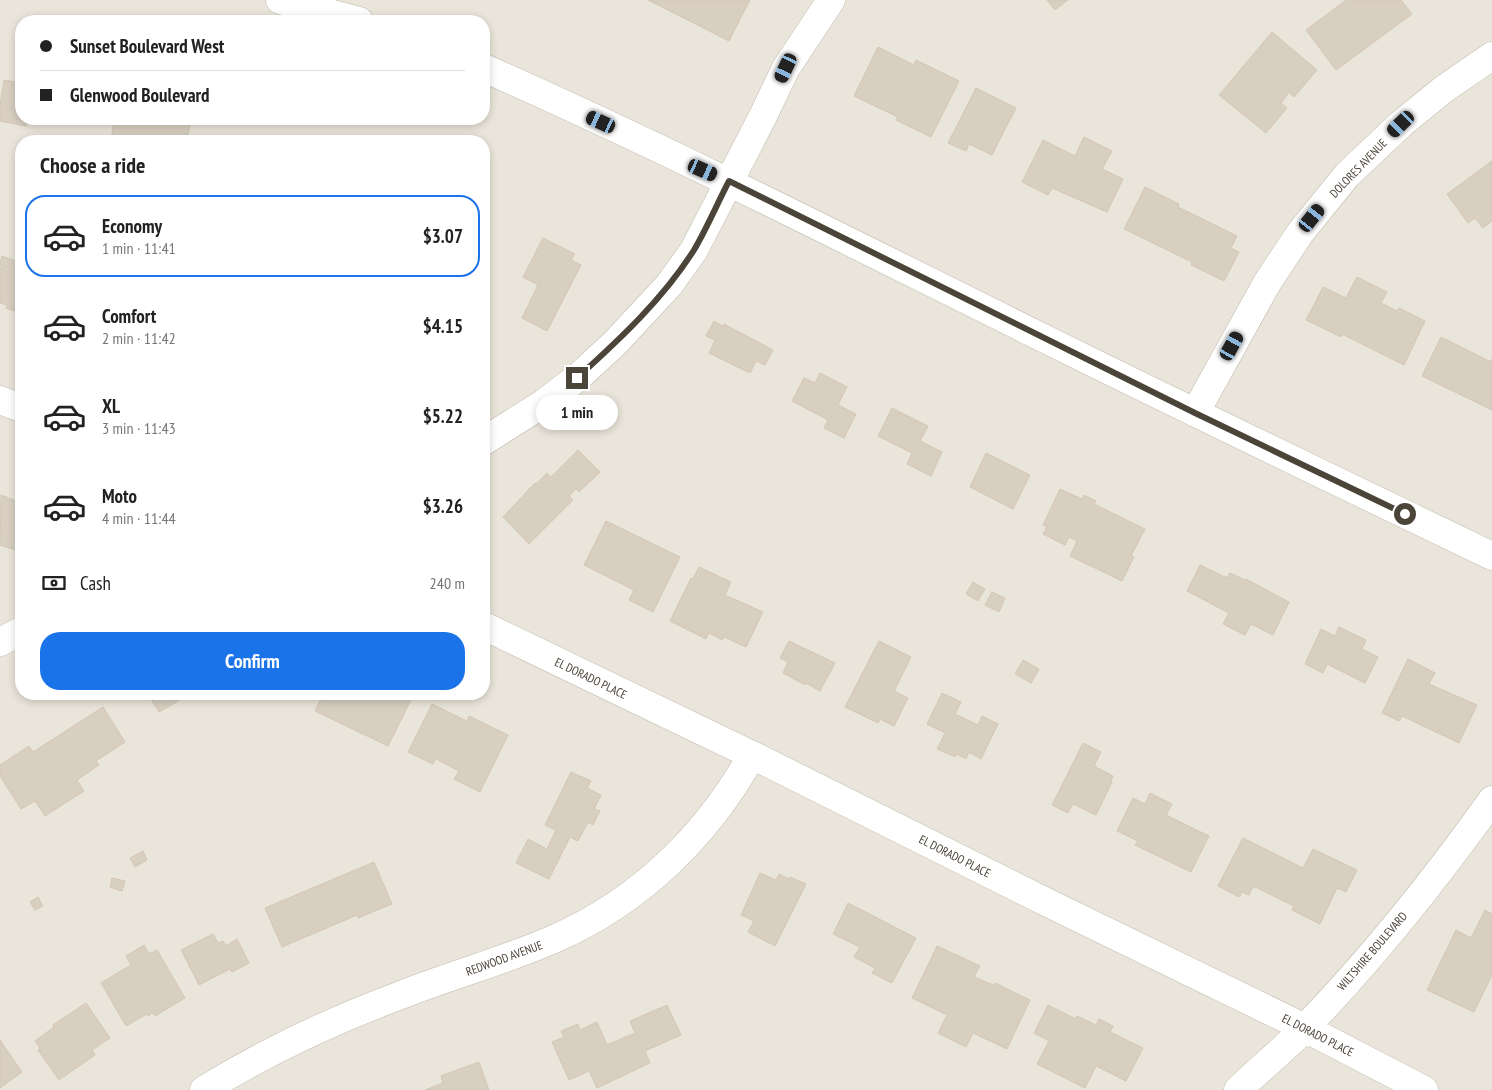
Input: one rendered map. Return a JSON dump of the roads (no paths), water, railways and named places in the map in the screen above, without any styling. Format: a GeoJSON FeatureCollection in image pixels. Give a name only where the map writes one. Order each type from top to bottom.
{"type":"FeatureCollection","features":[{"type":"Feature","properties":{"kind":"street"},"geometry":{"type":"LineString","coordinates":[[280,0],[336,15]]}},
{"type":"Feature","properties":{"kind":"street"},"geometry":{"type":"LineString","coordinates":[[490,437],[544,403],[577,378],[615,344],[669,285],[694,250],[786,68],[831,0]]}},
{"type":"Feature","properties":{"kind":"street","name":"DOLORES AVENUE"},"geometry":{"type":"LineString","coordinates":[[1195,413],[1266,283],[1300,233],[1348,175],[1401,124],[1444,89],[1492,56]]}},
{"type":"Feature","properties":{"kind":"street"},"geometry":{"type":"LineString","coordinates":[[490,71],[551,97],[729,181],[1195,413],[1492,556]]}},
{"type":"Feature","properties":{"kind":"street"},"geometry":{"type":"LineString","coordinates":[[0,400],[15,406]]}},
{"type":"Feature","properties":{"kind":"street","name":"EL DORADO PLACE"},"geometry":{"type":"LineString","coordinates":[[490,629],[752,755],[1042,900],[1305,1028],[1424,1090]]}},
{"type":"Feature","properties":{"kind":"street"},"geometry":{"type":"LineString","coordinates":[[0,642],[15,634]]}},
{"type":"Feature","properties":{"kind":"street","name":"REDWOOD AVENUE"},"geometry":{"type":"LineString","coordinates":[[204,1090],[249,1063],[313,1031],[402,994],[527,950],[570,932],[598,917],[634,893],[657,874],[685,846],[710,818],[735,785],[752,755]]}},
{"type":"Feature","properties":{"kind":"street","name":"WILTSHIRE BOULEVARD"},"geometry":{"type":"LineString","coordinates":[[1238,1090],[1305,1028],[1369,958],[1433,879],[1492,800]]}}]}
